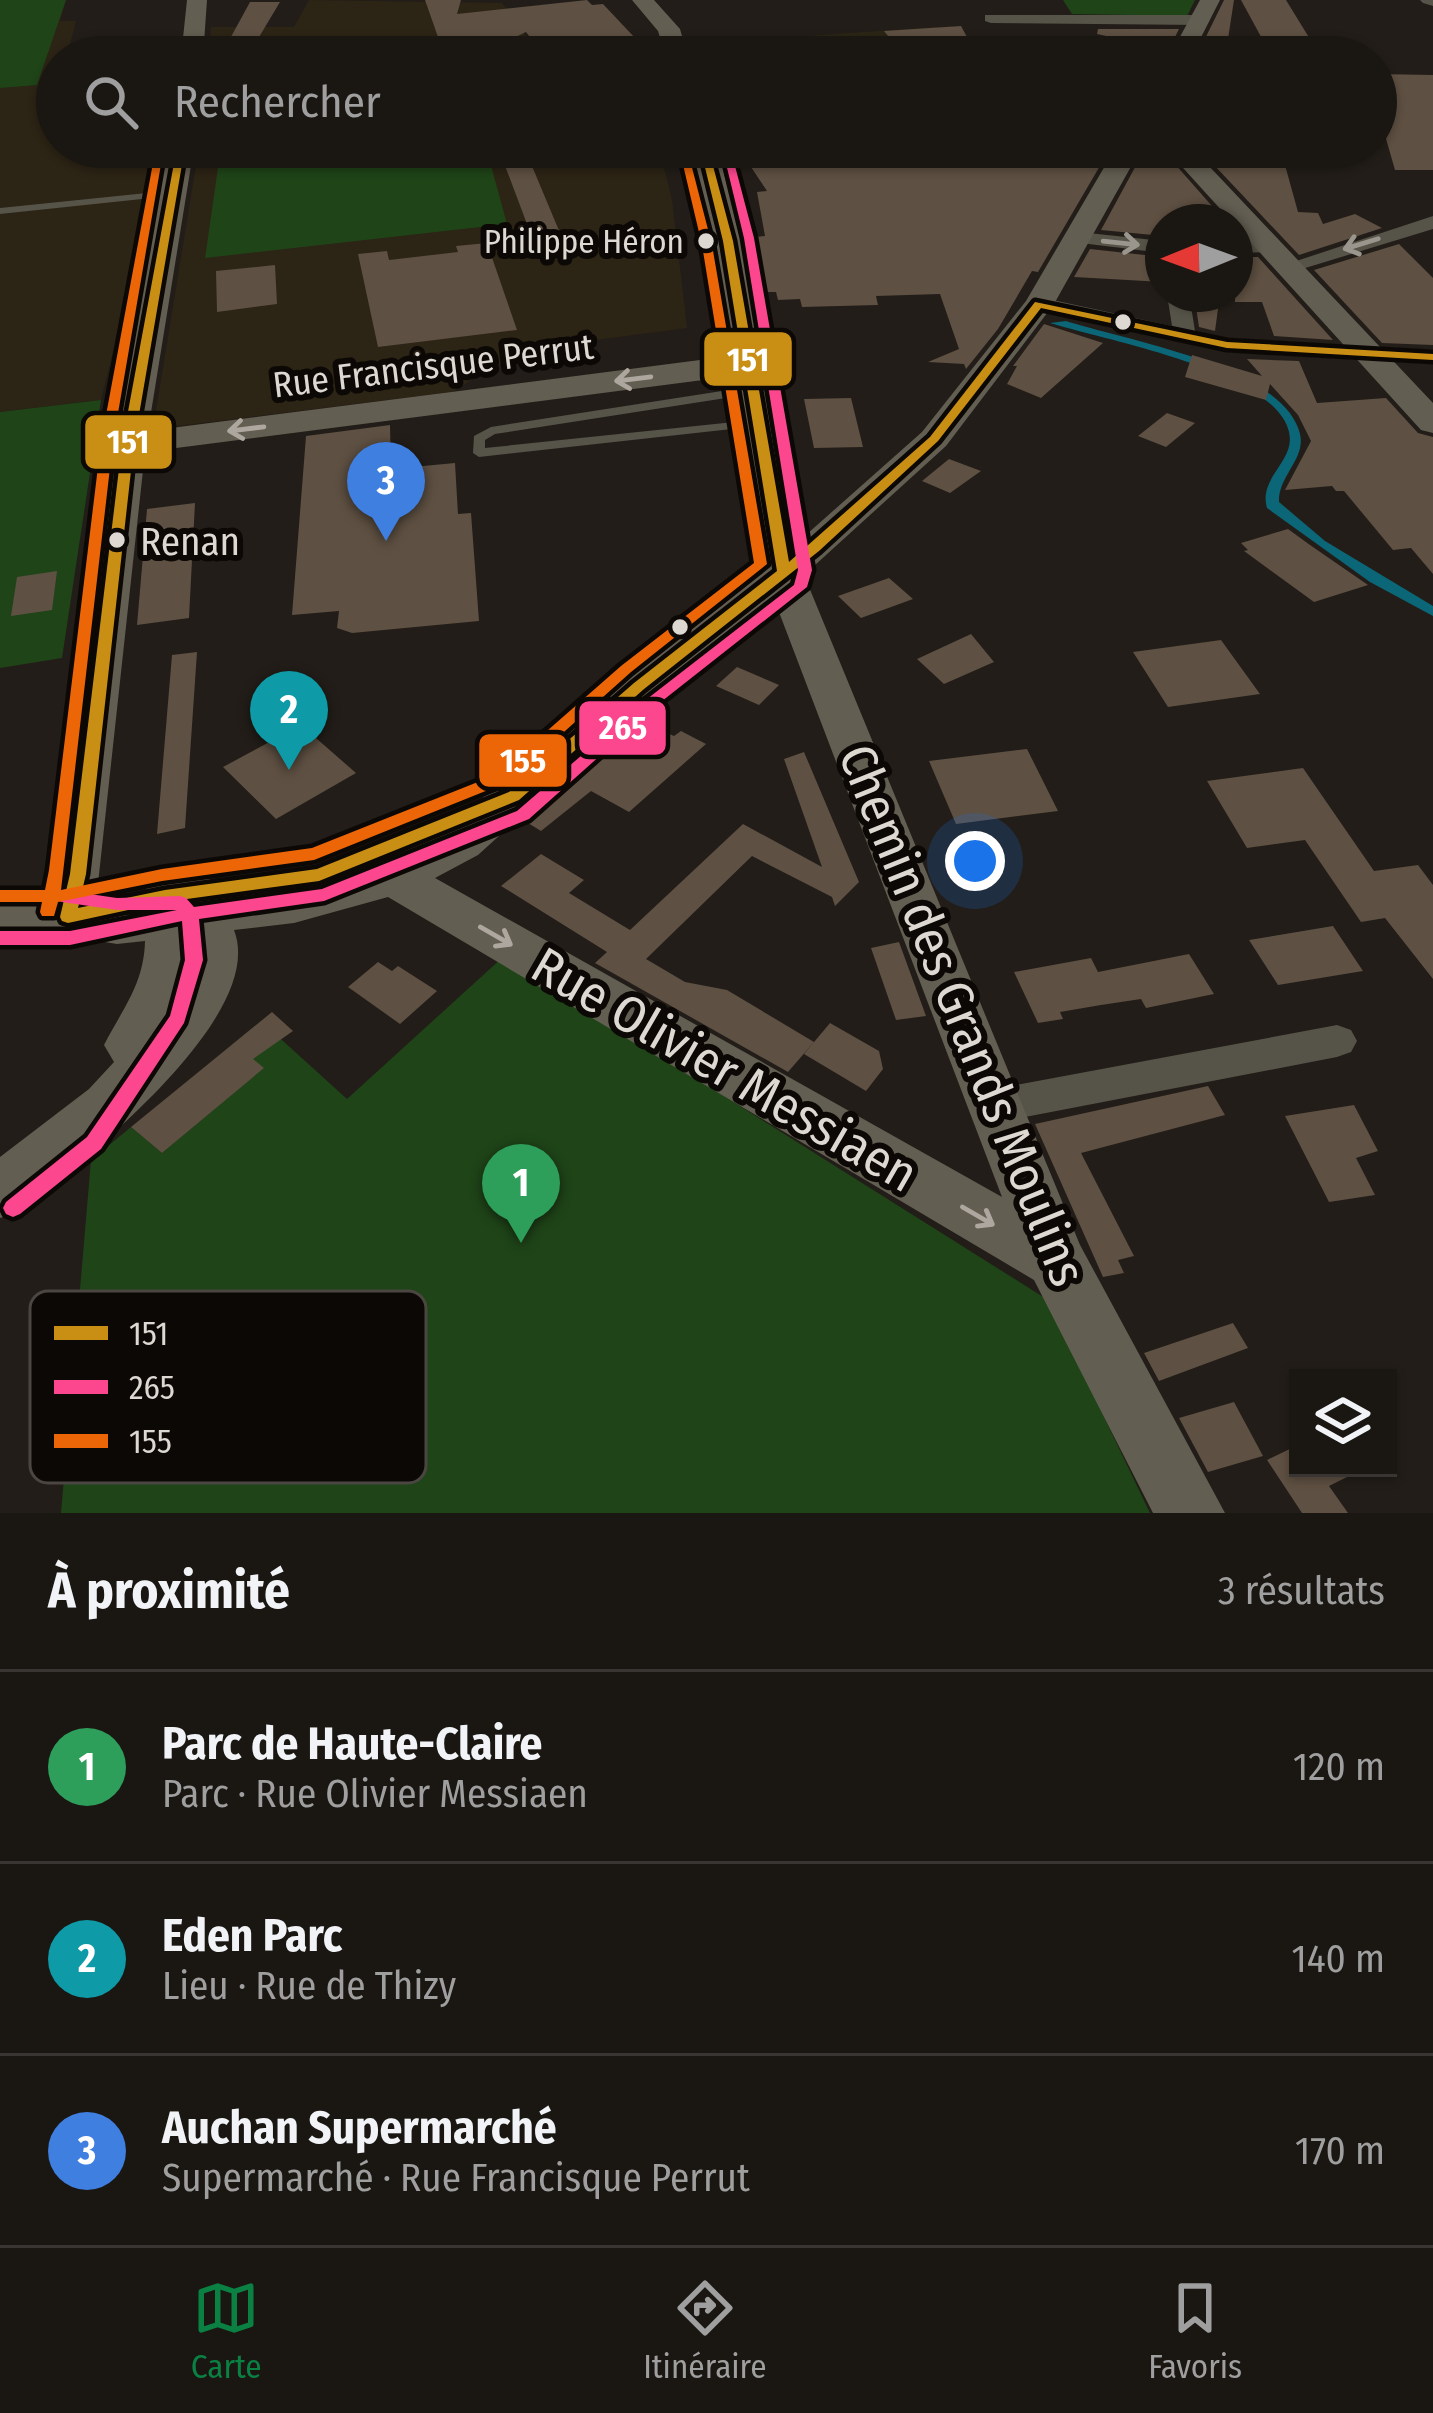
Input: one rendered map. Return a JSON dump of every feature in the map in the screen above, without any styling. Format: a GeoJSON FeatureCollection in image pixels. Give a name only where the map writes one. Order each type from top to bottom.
{"type":"FeatureCollection","features":[{"type":"Feature","properties":{"kind":"street"},"geometry":{"type":"LineString","coordinates":[[194,36],[197,0]]}},
{"type":"Feature","properties":{"kind":"street"},"geometry":{"type":"LineString","coordinates":[[642,0],[671,36]]}},
{"type":"Feature","properties":{"kind":"street"},"geometry":{"type":"LineString","coordinates":[[991,18],[1205,10]]}},
{"type":"Feature","properties":{"kind":"street"},"geometry":{"type":"LineString","coordinates":[[68,917],[78,874],[128,444],[179,168]]}},
{"type":"Feature","properties":{"kind":"street","name":"Chemin des Grands Moulins"},"geometry":{"type":"LineString","coordinates":[[710,168],[722,209],[784,573],[1056,1260],[1190,1513]]}},
{"type":"Feature","properties":{"kind":"street"},"geometry":{"type":"LineString","coordinates":[[0,917],[68,917],[117,925],[294,904],[394,877],[461,843],[639,686],[784,573],[934,440],[1039,304],[1118,168]]}},
{"type":"Feature","properties":{"kind":"street"},"geometry":{"type":"LineString","coordinates":[[1196,168],[1433,423]]}},
{"type":"Feature","properties":{"kind":"street"},"geometry":{"type":"LineString","coordinates":[[1253,251],[1279,256],[1433,222]]}},
{"type":"Feature","properties":{"kind":"street"},"geometry":{"type":"LineString","coordinates":[[1079,238],[1145,245]]}},
{"type":"Feature","properties":{"kind":"street"},"geometry":{"type":"LineString","coordinates":[[1039,304],[1185,338],[1433,360]]}},
{"type":"Feature","properties":{"kind":"street"},"geometry":{"type":"LineString","coordinates":[[1181,312],[1185,338]]}},
{"type":"Feature","properties":{"kind":"street"},"geometry":{"type":"LineString","coordinates":[[1402,392],[1410,375],[1433,360]]}},
{"type":"Feature","properties":{"kind":"street","name":"Rue Francisque Perrut"},"geometry":{"type":"LineString","coordinates":[[128,444],[754,392]]}},
{"type":"Feature","properties":{"kind":"street"},"geometry":{"type":"LineString","coordinates":[[770,494],[792,511],[842,522]]}},
{"type":"Feature","properties":{"kind":"street"},"geometry":{"type":"LineString","coordinates":[[190,918],[377,855],[442,822],[514,796]]}},
{"type":"Feature","properties":{"kind":"street","name":"Rue Olivier Messiaen"},"geometry":{"type":"LineString","coordinates":[[394,877],[1056,1260]]}},
{"type":"Feature","properties":{"kind":"street"},"geometry":{"type":"LineString","coordinates":[[0,1192],[130,1086],[187,1017],[190,918]]}},
{"type":"Feature","properties":{"kind":"street"},"geometry":{"type":"LineString","coordinates":[[994,1106],[1337,1041]]}},
{"type":"Feature","properties":{"kind":"lane"},"geometry":{"type":"LineString","coordinates":[[0,211],[176,193]]}},
{"type":"Feature","properties":{"kind":"lane"},"geometry":{"type":"LineString","coordinates":[[754,392],[479,453],[479,439],[491,431],[754,392]]}},
{"type":"Feature","properties":{"kind":"shaded area"},"geometry":{"type":"Polygon","coordinates":[[[0,0],[66,0],[60,21],[76,21],[72,36],[36,36],[36,168],[156,168],[152,195],[101,400],[0,412],[0,0]]]}},
{"type":"Feature","properties":{"kind":"shaded area"},"geometry":{"type":"Polygon","coordinates":[[[309,0],[502,3],[526,36],[210,36],[211,27],[294,27],[309,0]]]}},
{"type":"Feature","properties":{"kind":"shaded area"},"geometry":{"type":"Polygon","coordinates":[[[937,27],[940,36],[807,36],[937,27]]]}},
{"type":"Feature","properties":{"kind":"shaded area"},"geometry":{"type":"Polygon","coordinates":[[[196,168],[664,168],[687,328],[565,344],[568,355],[470,368],[473,379],[452,392],[153,429],[196,168]]]}},
{"type":"Feature","properties":{"kind":"green space"},"geometry":{"type":"Polygon","coordinates":[[[0,0],[66,0],[54,36],[36,36],[36,85],[0,88],[0,0]]]}},
{"type":"Feature","properties":{"kind":"green space"},"geometry":{"type":"Polygon","coordinates":[[[1063,0],[1195,0],[1187,16],[1072,14],[1063,0]]]}},
{"type":"Feature","properties":{"kind":"green space"},"geometry":{"type":"Polygon","coordinates":[[[218,168],[492,168],[507,224],[205,258],[218,168]]]}},
{"type":"Feature","properties":{"kind":"green space"},"geometry":{"type":"Polygon","coordinates":[[[101,400],[62,658],[0,668],[0,412],[101,400]]]}},
{"type":"Feature","properties":{"kind":"green space"},"geometry":{"type":"Polygon","coordinates":[[[503,957],[1048,1300],[1150,1513],[61,1513],[64,1483],[426,1483],[426,1291],[80,1291],[91,1160],[131,1127],[162,1153],[263,1068],[233,1044],[261,1021],[347,1099],[503,957]]]}},
{"type":"Feature","properties":{"kind":"water"},"geometry":{"type":"Polygon","coordinates":[[[1066,321],[1199,359],[1265,390],[1288,410],[1300,434],[1299,452],[1279,502],[1325,541],[1433,606],[1433,616],[1370,582],[1267,508],[1268,487],[1290,442],[1277,410],[1222,375],[1050,323],[1066,321]]]}},
{"type":"Feature","properties":{"kind":"building"},"geometry":{"type":"Polygon","coordinates":[[[425,0],[461,0],[457,14],[587,0],[592,5],[603,4],[633,36],[529,36],[526,32],[518,36],[438,36],[425,0]]]}},
{"type":"Feature","properties":{"kind":"building"},"geometry":{"type":"Polygon","coordinates":[[[1224,0],[1234,0],[1228,36],[1206,36],[1224,0]]]}},
{"type":"Feature","properties":{"kind":"building"},"geometry":{"type":"Polygon","coordinates":[[[1241,0],[1286,0],[1308,36],[1261,36],[1241,0]]]}},
{"type":"Feature","properties":{"kind":"building"},"geometry":{"type":"Polygon","coordinates":[[[250,2],[280,2],[260,36],[231,36],[250,2]]]}},
{"type":"Feature","properties":{"kind":"building"},"geometry":{"type":"Polygon","coordinates":[[[961,26],[966,36],[888,36],[884,31],[961,26]]]}},
{"type":"Feature","properties":{"kind":"building"},"geometry":{"type":"Polygon","coordinates":[[[1098,29],[1179,29],[1176,36],[1097,34],[1098,29]]]}},
{"type":"Feature","properties":{"kind":"building"},"geometry":{"type":"Polygon","coordinates":[[[1397,74],[1433,75],[1433,170],[1395,170],[1397,74]]]}},
{"type":"Feature","properties":{"kind":"building"},"geometry":{"type":"Polygon","coordinates":[[[506,168],[533,168],[568,252],[539,256],[506,168]]]}},
{"type":"Feature","properties":{"kind":"building"},"geometry":{"type":"Polygon","coordinates":[[[752,168],[1099,168],[1038,272],[1032,271],[998,329],[966,369],[964,364],[928,362],[959,349],[940,294],[876,296],[878,305],[802,307],[800,299],[778,300],[776,292],[765,292],[756,237],[765,236],[757,192],[767,191],[752,168]]]}},
{"type":"Feature","properties":{"kind":"building"},"geometry":{"type":"Polygon","coordinates":[[[1135,168],[1178,168],[1210,204],[1145,204],[1145,234],[1101,230],[1135,168]]]}},
{"type":"Feature","properties":{"kind":"building"},"geometry":{"type":"Polygon","coordinates":[[[1217,168],[1286,168],[1298,212],[1318,213],[1323,224],[1355,214],[1382,228],[1299,255],[1217,168]]]}},
{"type":"Feature","properties":{"kind":"building"},"geometry":{"type":"Polygon","coordinates":[[[487,243],[517,330],[378,347],[358,254],[387,251],[389,260],[458,252],[456,246],[487,243]]]}},
{"type":"Feature","properties":{"kind":"building"},"geometry":{"type":"Polygon","coordinates":[[[1399,244],[1433,278],[1433,345],[1382,343],[1314,270],[1399,244]]]}},
{"type":"Feature","properties":{"kind":"building"},"geometry":{"type":"Polygon","coordinates":[[[1090,249],[1145,255],[1145,281],[1074,277],[1090,249]]]}},
{"type":"Feature","properties":{"kind":"building"},"geometry":{"type":"Polygon","coordinates":[[[1253,257],[1333,340],[1274,336],[1262,302],[1253,302],[1253,257]]]}},
{"type":"Feature","properties":{"kind":"building"},"geometry":{"type":"Polygon","coordinates":[[[275,265],[277,304],[217,312],[216,271],[275,265]]]}},
{"type":"Feature","properties":{"kind":"building"},"geometry":{"type":"Polygon","coordinates":[[[1197,312],[1218,312],[1215,331],[1199,327],[1197,312]]]}},
{"type":"Feature","properties":{"kind":"building"},"geometry":{"type":"Polygon","coordinates":[[[1044,324],[1103,343],[1041,398],[1007,384],[1017,366],[1013,366],[1044,324]]]}},
{"type":"Feature","properties":{"kind":"building"},"geometry":{"type":"Polygon","coordinates":[[[1192,355],[1262,376],[1247,359],[1299,361],[1317,403],[1386,398],[1418,433],[1433,437],[1433,574],[1411,548],[1393,550],[1344,491],[1332,486],[1285,490],[1311,441],[1298,415],[1270,384],[1266,400],[1185,377],[1192,355]]]}},
{"type":"Feature","properties":{"kind":"building"},"geometry":{"type":"Polygon","coordinates":[[[851,398],[863,447],[814,448],[804,399],[851,398]]]}},
{"type":"Feature","properties":{"kind":"building"},"geometry":{"type":"Polygon","coordinates":[[[1167,413],[1195,423],[1166,447],[1138,436],[1167,413]]]}},
{"type":"Feature","properties":{"kind":"building"},"geometry":{"type":"Polygon","coordinates":[[[390,425],[391,469],[455,463],[458,514],[471,513],[479,621],[352,633],[337,628],[339,611],[292,615],[306,436],[390,425]]]}},
{"type":"Feature","properties":{"kind":"building"},"geometry":{"type":"Polygon","coordinates":[[[949,459],[981,471],[950,493],[922,481],[949,459]]]}},
{"type":"Feature","properties":{"kind":"building"},"geometry":{"type":"Polygon","coordinates":[[[195,503],[189,618],[137,625],[147,509],[195,503]]]}},
{"type":"Feature","properties":{"kind":"building"},"geometry":{"type":"Polygon","coordinates":[[[1288,529],[1368,585],[1314,602],[1244,551],[1248,550],[1241,543],[1288,529]]]}},
{"type":"Feature","properties":{"kind":"building"},"geometry":{"type":"Polygon","coordinates":[[[57,571],[52,610],[11,616],[17,577],[57,571]]]}},
{"type":"Feature","properties":{"kind":"building"},"geometry":{"type":"Polygon","coordinates":[[[889,578],[913,599],[861,618],[838,596],[889,578]]]}},
{"type":"Feature","properties":{"kind":"building"},"geometry":{"type":"Polygon","coordinates":[[[971,634],[994,662],[944,684],[917,659],[971,634]]]}},
{"type":"Feature","properties":{"kind":"building"},"geometry":{"type":"Polygon","coordinates":[[[1221,640],[1260,694],[1168,707],[1133,652],[1221,640]]]}},
{"type":"Feature","properties":{"kind":"building"},"geometry":{"type":"Polygon","coordinates":[[[197,652],[185,828],[157,834],[172,655],[197,652]]]}},
{"type":"Feature","properties":{"kind":"building"},"geometry":{"type":"Polygon","coordinates":[[[737,667],[779,685],[759,705],[716,686],[737,667]]]}},
{"type":"Feature","properties":{"kind":"building"},"geometry":{"type":"Polygon","coordinates":[[[635,719],[674,736],[681,731],[706,744],[629,812],[591,791],[541,831],[523,820],[635,719]]]}},
{"type":"Feature","properties":{"kind":"building"},"geometry":{"type":"Polygon","coordinates":[[[301,725],[356,773],[276,819],[223,767],[301,725]]]}},
{"type":"Feature","properties":{"kind":"building"},"geometry":{"type":"Polygon","coordinates":[[[1027,749],[1058,811],[956,824],[929,761],[1027,749]]]}},
{"type":"Feature","properties":{"kind":"building"},"geometry":{"type":"Polygon","coordinates":[[[804,752],[859,882],[835,906],[832,897],[752,856],[646,959],[685,982],[727,990],[814,1042],[788,1072],[595,963],[607,952],[501,886],[541,854],[584,880],[569,893],[630,930],[743,824],[822,867],[784,759],[804,752]]]}},
{"type":"Feature","properties":{"kind":"building"},"geometry":{"type":"Polygon","coordinates":[[[1303,768],[1374,871],[1418,865],[1433,885],[1433,979],[1385,918],[1361,922],[1305,840],[1247,848],[1207,781],[1303,768]]]}},
{"type":"Feature","properties":{"kind":"building"},"geometry":{"type":"Polygon","coordinates":[[[1333,926],[1363,971],[1278,985],[1249,940],[1333,926]]]}},
{"type":"Feature","properties":{"kind":"building"},"geometry":{"type":"Polygon","coordinates":[[[899,942],[926,1016],[896,1020],[871,948],[899,942]]]}},
{"type":"Feature","properties":{"kind":"building"},"geometry":{"type":"Polygon","coordinates":[[[1189,954],[1214,994],[1146,1008],[1141,999],[1101,1005],[1060,1012],[1063,1019],[1038,1023],[1014,972],[1091,958],[1098,972],[1189,954]]]}},
{"type":"Feature","properties":{"kind":"building"},"geometry":{"type":"Polygon","coordinates":[[[378,962],[392,971],[398,966],[437,991],[400,1024],[348,987],[378,962]]]}},
{"type":"Feature","properties":{"kind":"building"},"geometry":{"type":"Polygon","coordinates":[[[272,1012],[293,1031],[253,1059],[264,1068],[162,1153],[131,1127],[272,1012]]]}},
{"type":"Feature","properties":{"kind":"building"},"geometry":{"type":"Polygon","coordinates":[[[830,1023],[879,1051],[883,1069],[866,1091],[804,1054],[830,1023]]]}},
{"type":"Feature","properties":{"kind":"building"},"geometry":{"type":"Polygon","coordinates":[[[1208,1086],[1225,1115],[1081,1153],[1134,1256],[1118,1260],[1124,1273],[1103,1277],[1035,1124],[1208,1086]]]}},
{"type":"Feature","properties":{"kind":"building"},"geometry":{"type":"Polygon","coordinates":[[[1354,1105],[1378,1151],[1356,1158],[1375,1195],[1329,1202],[1285,1116],[1354,1105]]]}},
{"type":"Feature","properties":{"kind":"building"},"geometry":{"type":"Polygon","coordinates":[[[1233,1323],[1248,1348],[1159,1381],[1144,1353],[1233,1323]]]}},
{"type":"Feature","properties":{"kind":"building"},"geometry":{"type":"Polygon","coordinates":[[[1234,1402],[1263,1456],[1208,1472],[1179,1418],[1234,1402]]]}},
{"type":"Feature","properties":{"kind":"building"},"geometry":{"type":"Polygon","coordinates":[[[1289,1449],[1289,1477],[1347,1477],[1329,1486],[1348,1513],[1302,1513],[1267,1460],[1289,1449]]]}},
{"type":"Feature","properties":{"kind":"transit line","name":"155"},"geometry":{"type":"LineString","coordinates":[[48,912],[57,870],[107,442],[156,168]]}},
{"type":"Feature","properties":{"kind":"transit line","name":"151"},"geometry":{"type":"LineString","coordinates":[[68,917],[78,874],[128,444],[177,168]]}},
{"type":"Feature","properties":{"kind":"transit line","name":"155"},"geometry":{"type":"LineString","coordinates":[[0,896],[66,896],[162,875],[314,854],[503,778],[626,669],[761,564],[707,245],[688,168]]}},
{"type":"Feature","properties":{"kind":"transit line","name":"151"},"geometry":{"type":"LineString","coordinates":[[709,168],[728,241],[784,573]]}},
{"type":"Feature","properties":{"kind":"transit line","name":"265"},"geometry":{"type":"LineString","coordinates":[[0,938],[70,938],[169,917],[324,895],[523,815],[652,702],[800,587],[805,570],[749,238],[731,168]]}},
{"type":"Feature","properties":{"kind":"transit line","name":"151"},"geometry":{"type":"LineString","coordinates":[[1039,304],[1227,345],[1433,357]]}},
{"type":"Feature","properties":{"kind":"transit line","name":"151"},"geometry":{"type":"LineString","coordinates":[[68,917],[165,896],[319,875],[514,796],[639,686],[814,548],[934,439],[1039,304]]}},
{"type":"Feature","properties":{"kind":"transit line","name":"265"},"geometry":{"type":"LineString","coordinates":[[13,1208],[94,1143],[178,1018],[194,960],[190,914],[180,902],[117,904],[62,896]]}},
{"type":"Feature","properties":{"kind":"place","name":"Philippe Héron"},"geometry":{"type":"Point","coordinates":[706,241]}},
{"type":"Feature","properties":{"kind":"place","name":"Renan"},"geometry":{"type":"Point","coordinates":[117,540]}},
{"type":"Feature","properties":{"kind":"place","name":"Auchan Supermarché"},"geometry":{"type":"Point","coordinates":[386,541]}},
{"type":"Feature","properties":{"kind":"place","name":"Eden Parc"},"geometry":{"type":"Point","coordinates":[289,770]}},
{"type":"Feature","properties":{"kind":"place","name":"Parc de Haute-Claire"},"geometry":{"type":"Point","coordinates":[521,1243]}}]}
